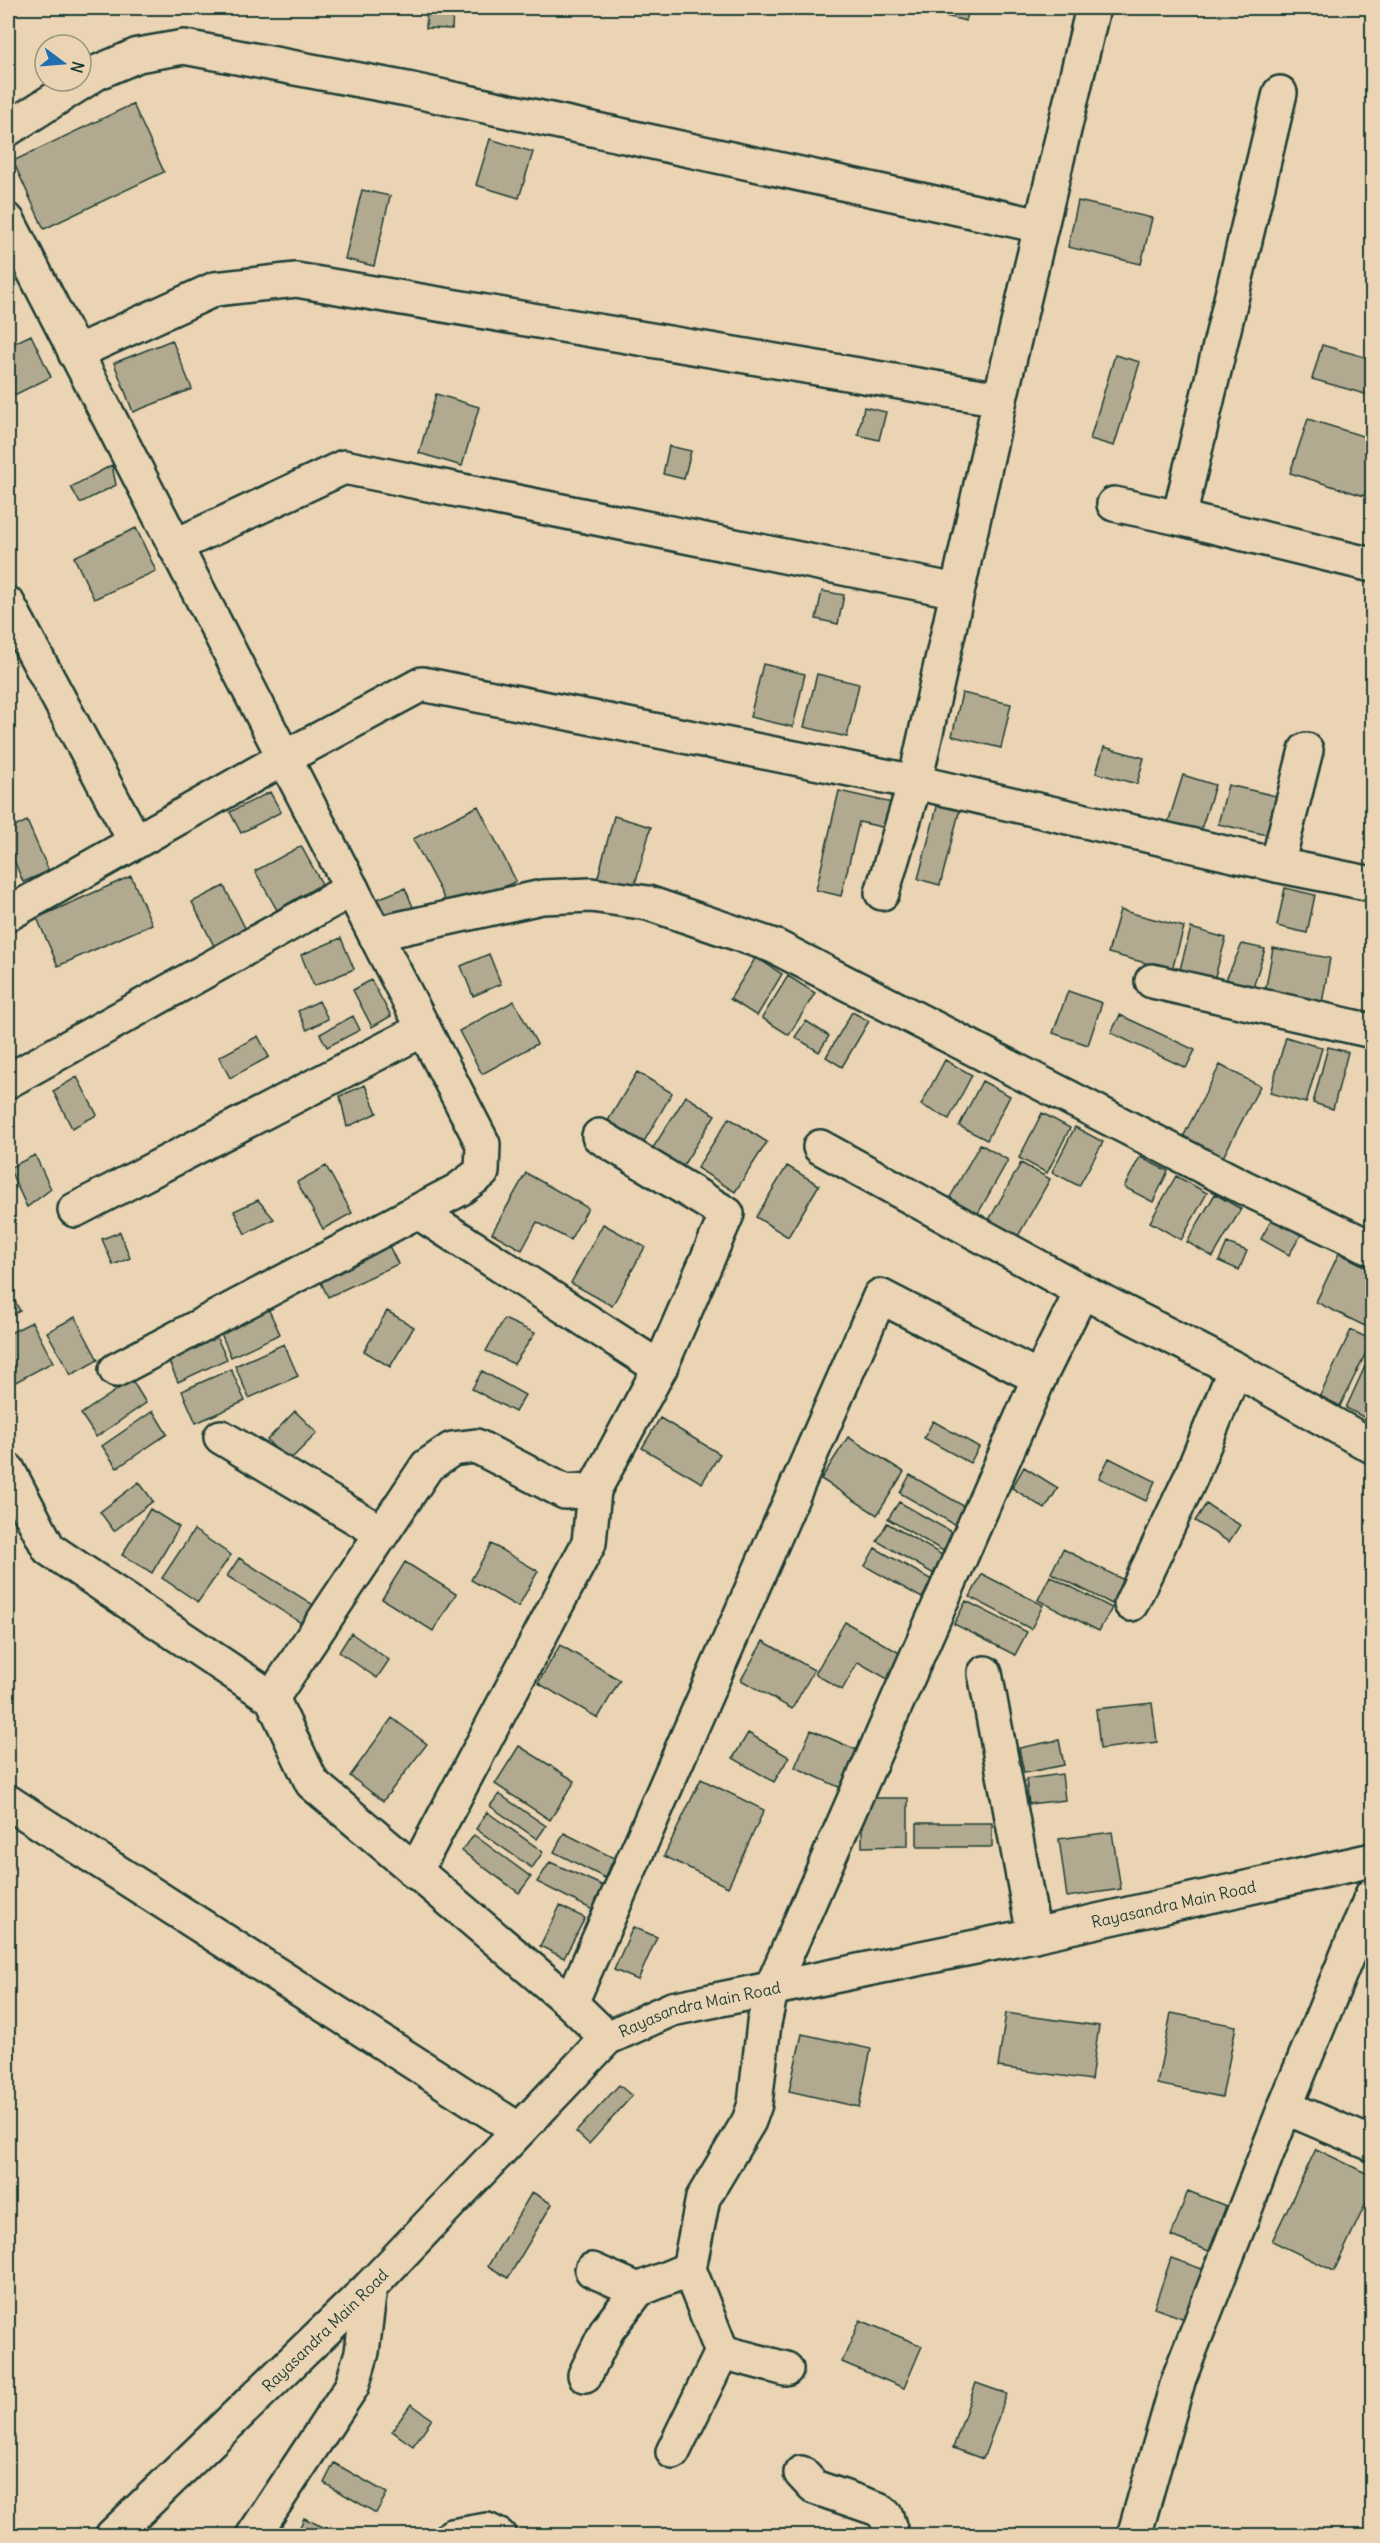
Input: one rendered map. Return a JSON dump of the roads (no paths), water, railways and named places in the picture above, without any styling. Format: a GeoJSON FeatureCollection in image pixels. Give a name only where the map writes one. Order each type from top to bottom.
{"type":"FeatureCollection","features":[{"type":"Feature","properties":{"kind":"street"},"geometry":{"type":"LineString","coordinates":[[882,893],[915,782],[1000,399],[1093,8]]}},
{"type":"Feature","properties":{"kind":"street"},"geometry":{"type":"LineString","coordinates":[[8,129],[98,72],[138,55],[184,46],[407,89],[1041,226]]}},
{"type":"Feature","properties":{"kind":"street"},"geometry":{"type":"LineString","coordinates":[[1179,518],[1280,93]]}},
{"type":"Feature","properties":{"kind":"street"},"geometry":{"type":"LineString","coordinates":[[9,229],[483,1144],[482,1172],[458,1190],[116,1370]]}},
{"type":"Feature","properties":{"kind":"street"},"geometry":{"type":"LineString","coordinates":[[75,353],[215,289],[296,280],[1000,399]]}},
{"type":"Feature","properties":{"kind":"street"},"geometry":{"type":"LineString","coordinates":[[175,546],[344,467],[957,591]]}},
{"type":"Feature","properties":{"kind":"street"},"geometry":{"type":"LineString","coordinates":[[1114,504],[1372,565]]}},
{"type":"Feature","properties":{"kind":"street"},"geometry":{"type":"LineString","coordinates":[[8,604],[135,841]]}},
{"type":"Feature","properties":{"kind":"street"},"geometry":{"type":"LineString","coordinates":[[8,914],[284,758],[422,684],[915,782],[1277,865],[1372,884]]}},
{"type":"Feature","properties":{"kind":"street"},"geometry":{"type":"LineString","coordinates":[[1277,865],[1306,750]]}},
{"type":"Feature","properties":{"kind":"street"},"geometry":{"type":"LineString","coordinates":[[8,1081],[352,889]]}},
{"type":"Feature","properties":{"kind":"street"},"geometry":{"type":"LineString","coordinates":[[375,934],[542,897],[591,895],[648,903],[774,946],[1245,1188],[1372,1248]]}},
{"type":"Feature","properties":{"kind":"street"},"geometry":{"type":"LineString","coordinates":[[1152,981],[1372,1031]]}},
{"type":"Feature","properties":{"kind":"street"},"geometry":{"type":"LineString","coordinates":[[75,1210],[424,1029]]}},
{"type":"Feature","properties":{"kind":"street"},"geometry":{"type":"LineString","coordinates":[[415,1872],[589,1543],[594,1490],[660,1368],[727,1214],[600,1136]]}},
{"type":"Feature","properties":{"kind":"street"},"geometry":{"type":"LineString","coordinates":[[820,1147],[1082,1291],[1235,1369],[1372,1446]]}},
{"type":"Feature","properties":{"kind":"street"},"geometry":{"type":"LineString","coordinates":[[418,1212],[660,1368]]}},
{"type":"Feature","properties":{"kind":"street"},"geometry":{"type":"LineString","coordinates":[[674,2452],[722,2352],[689,2269],[703,2198],[749,2121],[756,2104],[764,2023],[772,1987],[1039,1378],[1082,1291]]}},
{"type":"Feature","properties":{"kind":"street"},"geometry":{"type":"LineString","coordinates":[[571,2003],[880,1296],[1039,1378]]}},
{"type":"Feature","properties":{"kind":"street"},"geometry":{"type":"LineString","coordinates":[[1131,1604],[1190,1479],[1235,1369]]}},
{"type":"Feature","properties":{"kind":"street"},"geometry":{"type":"LineString","coordinates":[[221,1437],[382,1533]]}},
{"type":"Feature","properties":{"kind":"street"},"geometry":{"type":"LineString","coordinates":[[272,1698],[427,1466],[452,1449],[476,1446],[565,1492],[594,1490]]}},
{"type":"Feature","properties":{"kind":"street"},"geometry":{"type":"LineString","coordinates":[[8,1470],[49,1550],[272,1698],[312,1784],[571,2003],[607,2038]]}},
{"type":"Feature","properties":{"kind":"street"},"geometry":{"type":"LineString","coordinates":[[985,1674],[1034,1935]]}},
{"type":"Feature","properties":{"kind":"street"},"geometry":{"type":"LineString","coordinates":[[8,1802],[519,2130]]}},
{"type":"Feature","properties":{"kind":"street","name":"Rayasandra Main Road"},"geometry":{"type":"LineString","coordinates":[[111,2535],[370,2287],[607,2038],[672,2009],[1034,1935],[1372,1860]]}},
{"type":"Feature","properties":{"kind":"street"},"geometry":{"type":"LineString","coordinates":[[1134,2535],[1179,2378],[1285,2107],[1372,1895]]}},
{"type":"Feature","properties":{"kind":"street"},"geometry":{"type":"LineString","coordinates":[[1285,2107],[1372,2144]]}},
{"type":"Feature","properties":{"kind":"street"},"geometry":{"type":"LineString","coordinates":[[585,2375],[607,2330],[638,2290],[689,2269]]}},
{"type":"Feature","properties":{"kind":"street"},"geometry":{"type":"LineString","coordinates":[[592,2270],[638,2290]]}},
{"type":"Feature","properties":{"kind":"street"},"geometry":{"type":"LineString","coordinates":[[253,2535],[351,2386],[362,2352],[370,2287]]}},
{"type":"Feature","properties":{"kind":"street"},"geometry":{"type":"LineString","coordinates":[[722,2352],[786,2369]]}},
{"type":"Feature","properties":{"kind":"street"},"geometry":{"type":"LineString","coordinates":[[801,2473],[814,2487],[878,2509],[886,2516],[892,2535]]}},
{"type":"Feature","properties":{"kind":"street"},"geometry":{"type":"LineString","coordinates":[[452,2535],[488,2530],[499,2535]]}}]}
